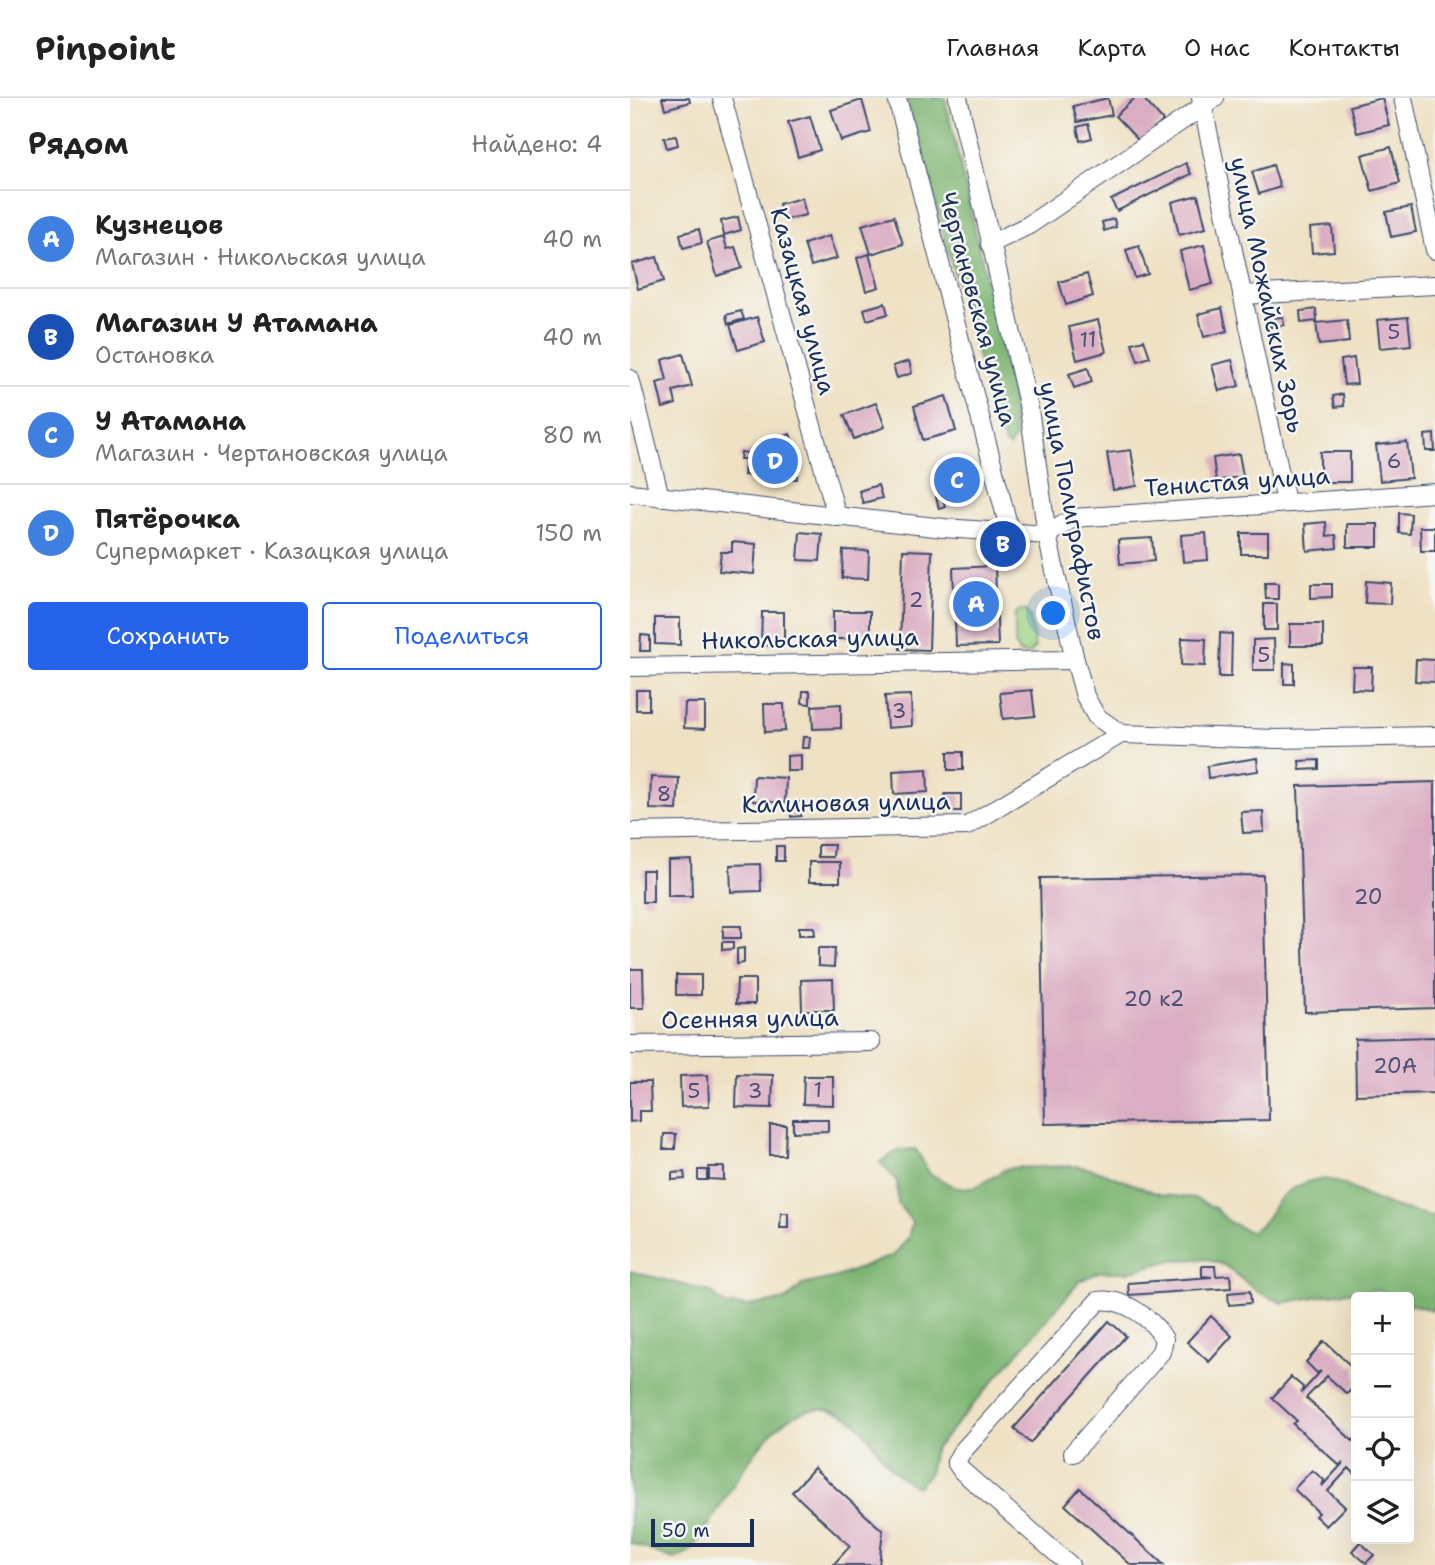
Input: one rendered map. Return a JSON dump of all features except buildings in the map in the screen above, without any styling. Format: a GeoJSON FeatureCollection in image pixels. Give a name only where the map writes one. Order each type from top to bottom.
{"type":"FeatureCollection","features":[{"type":"Feature","properties":{"kind":"street","name":"Казацкая улица"},"geometry":{"type":"LineString","coordinates":[[722,98],[837,517]]}},
{"type":"Feature","properties":{"kind":"street","name":"Чертановская улица"},"geometry":{"type":"LineString","coordinates":[[897,98],[1010,532]]}},
{"type":"Feature","properties":{"kind":"street","name":"улица Полиграфистов"},"geometry":{"type":"LineString","coordinates":[[958,98],[1029,408],[1047,535],[1075,660],[1090,706],[1103,723],[1121,734]]}},
{"type":"Feature","properties":{"kind":"street"},"geometry":{"type":"LineString","coordinates":[[1403,98],[1435,250]]}},
{"type":"Feature","properties":{"kind":"street"},"geometry":{"type":"LineString","coordinates":[[990,244],[1029,225],[1206,101]]}},
{"type":"Feature","properties":{"kind":"street","name":"улица Можайских Зорь"},"geometry":{"type":"LineString","coordinates":[[1206,101],[1242,295],[1286,502]]}},
{"type":"Feature","properties":{"kind":"street"},"geometry":{"type":"LineString","coordinates":[[1242,295],[1435,285]]}},
{"type":"Feature","properties":{"kind":"street"},"geometry":{"type":"LineString","coordinates":[[630,379],[660,497]]}},
{"type":"Feature","properties":{"kind":"street"},"geometry":{"type":"LineString","coordinates":[[630,493],[837,517],[1047,535]]}},
{"type":"Feature","properties":{"kind":"street","name":"Тенистая улица"},"geometry":{"type":"LineString","coordinates":[[1047,535],[1073,519],[1435,493]]}},
{"type":"Feature","properties":{"kind":"street","name":"Никольская улица"},"geometry":{"type":"LineString","coordinates":[[630,667],[1075,660]]}},
{"type":"Feature","properties":{"kind":"street"},"geometry":{"type":"LineString","coordinates":[[1121,734],[1276,739],[1435,737]]}},
{"type":"Feature","properties":{"kind":"street","name":"Калиновая улица"},"geometry":{"type":"LineString","coordinates":[[630,832],[967,825],[1121,734]]}},
{"type":"Feature","properties":{"kind":"street","name":"Осенняя улица"},"geometry":{"type":"LineString","coordinates":[[630,1045],[871,1042]]}},
{"type":"Feature","properties":{"kind":"street"},"geometry":{"type":"LineString","coordinates":[[1070,1565],[962,1471],[956,1462],[961,1453],[1098,1301],[1106,1300],[1143,1314],[1164,1339],[1161,1352],[1073,1453]]}},
{"type":"Feature","properties":{"kind":"green space"},"geometry":{"type":"Polygon","coordinates":[[[906,98],[945,98],[1012,393],[1015,438],[1009,447],[1005,444],[980,366],[906,98]]]}},
{"type":"Feature","properties":{"kind":"green space"},"geometry":{"type":"Polygon","coordinates":[[[1025,610],[1030,617],[1035,647],[1029,654],[1019,653],[1015,644],[1015,614],[1025,610]]]}},
{"type":"Feature","properties":{"kind":"green space"},"geometry":{"type":"Polygon","coordinates":[[[916,1149],[929,1173],[954,1187],[974,1188],[1008,1168],[1077,1166],[1099,1171],[1161,1195],[1194,1198],[1215,1208],[1229,1222],[1250,1232],[1263,1222],[1277,1201],[1289,1191],[1315,1180],[1336,1182],[1389,1205],[1435,1217],[1435,1311],[1414,1305],[1414,1292],[1378,1290],[1337,1293],[1282,1303],[1258,1292],[1224,1265],[1207,1259],[1173,1260],[1127,1272],[1098,1272],[1080,1281],[934,1450],[929,1473],[918,1487],[893,1470],[869,1437],[850,1419],[838,1412],[813,1409],[791,1417],[770,1434],[752,1456],[705,1531],[688,1552],[674,1559],[630,1543],[630,1271],[711,1292],[725,1305],[748,1306],[786,1300],[802,1285],[837,1277],[894,1255],[908,1238],[912,1222],[898,1204],[897,1181],[880,1162],[899,1150],[916,1149]]]}},
{"type":"Feature","properties":{"kind":"place","name":"Пятёрочка"},"geometry":{"type":"Point","coordinates":[775,461]}},
{"type":"Feature","properties":{"kind":"place","name":"У Атамана"},"geometry":{"type":"Point","coordinates":[957,480]}},
{"type":"Feature","properties":{"kind":"place","name":"Магазин У Атамана"},"geometry":{"type":"Point","coordinates":[1003,544]}},
{"type":"Feature","properties":{"kind":"place","name":"Кузнецов"},"geometry":{"type":"Point","coordinates":[976,604]}}]}
